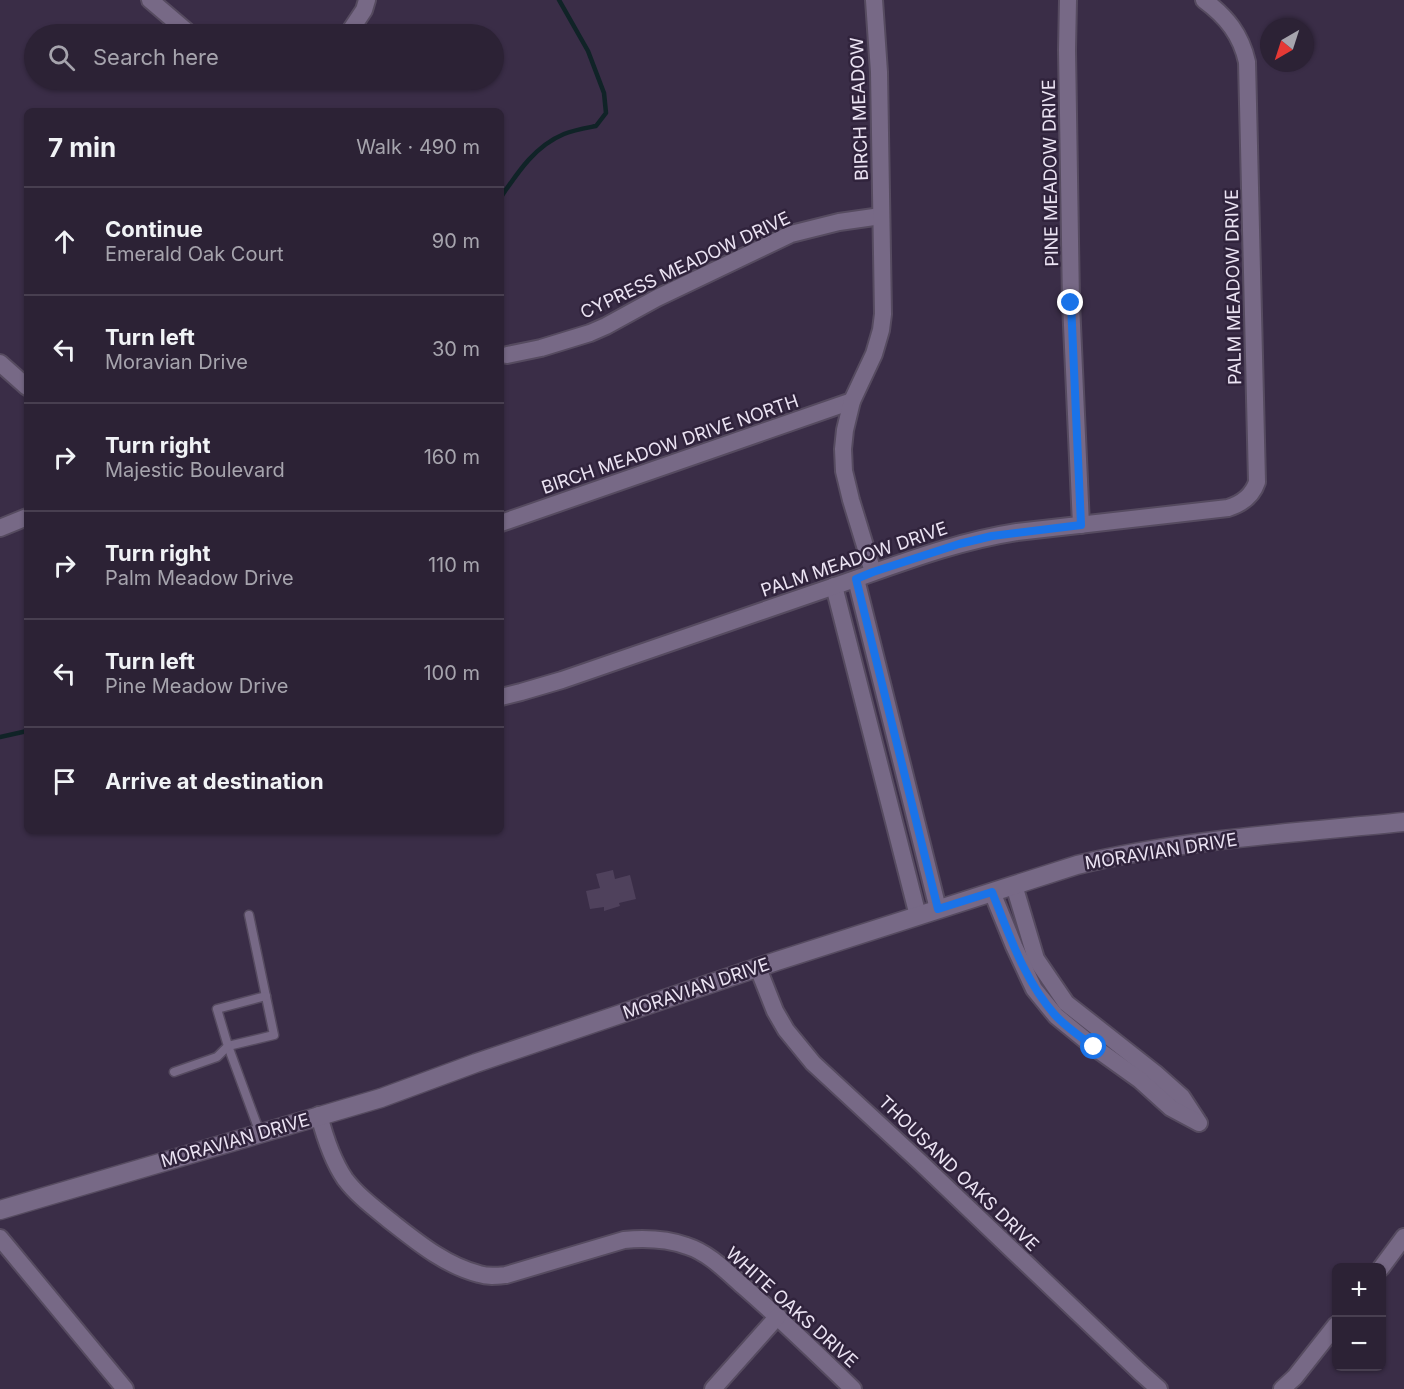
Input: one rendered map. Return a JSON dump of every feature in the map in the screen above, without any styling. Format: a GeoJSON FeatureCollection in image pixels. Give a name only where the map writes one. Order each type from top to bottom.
{"type":"FeatureCollection","features":[{"type":"Feature","properties":{"kind":"street"},"geometry":{"type":"LineString","coordinates":[[150,0],[178,24]]}},
{"type":"Feature","properties":{"kind":"street"},"geometry":{"type":"LineString","coordinates":[[355,24],[367,0]]}},
{"type":"Feature","properties":{"kind":"street","name":"BIRCH MEADOW"},"geometry":{"type":"LineString","coordinates":[[873,572],[851,500],[843,459],[845,430],[852,401],[874,354],[883,314],[879,72],[874,0]]}},
{"type":"Feature","properties":{"kind":"street","name":"PINE MEADOW DRIVE"},"geometry":{"type":"LineString","coordinates":[[1068,0],[1071,291],[1081,525]]}},
{"type":"Feature","properties":{"kind":"street","name":"PALM MEADOW DRIVE"},"geometry":{"type":"LineString","coordinates":[[504,696],[562,680],[959,544],[992,536],[1228,508],[1238,505],[1249,497],[1257,482],[1247,62],[1235,30],[1204,0]]}},
{"type":"Feature","properties":{"kind":"street","name":"CYPRESS MEADOW DRIVE"},"geometry":{"type":"LineString","coordinates":[[507,355],[541,348],[590,333],[791,234],[830,224],[881,216]]}},
{"type":"Feature","properties":{"kind":"street"},"geometry":{"type":"LineString","coordinates":[[0,363],[24,384]]}},
{"type":"Feature","properties":{"kind":"street","name":"BIRCH MEADOW DRIVE NORTH"},"geometry":{"type":"LineString","coordinates":[[504,522],[852,401]]}},
{"type":"Feature","properties":{"kind":"street"},"geometry":{"type":"LineString","coordinates":[[0,528],[24,518]]}},
{"type":"Feature","properties":{"kind":"street"},"geometry":{"type":"LineString","coordinates":[[856,579],[938,909]]}},
{"type":"Feature","properties":{"kind":"street"},"geometry":{"type":"LineString","coordinates":[[834,586],[918,916]]}},
{"type":"Feature","properties":{"kind":"street"},"geometry":{"type":"LineString","coordinates":[[875,747],[897,743]]}},
{"type":"Feature","properties":{"kind":"street","name":"MORAVIAN DRIVE"},"geometry":{"type":"LineString","coordinates":[[0,1210],[381,1098],[476,1063],[758,968],[1077,865],[1113,856],[1196,843],[1404,822]]}},
{"type":"Feature","properties":{"kind":"street"},"geometry":{"type":"LineString","coordinates":[[1014,885],[1022,944],[1035,989],[1056,1016],[1087,1031],[1133,1066]]}},
{"type":"Feature","properties":{"kind":"street"},"geometry":{"type":"LineString","coordinates":[[992,892],[1022,944]]}},
{"type":"Feature","properties":{"kind":"street","name":"THOUSAND OAKS DRIVE"},"geometry":{"type":"LineString","coordinates":[[758,968],[786,1030],[813,1063],[1159,1389]]}},
{"type":"Feature","properties":{"kind":"street","name":"WHITE OAKS DRIVE"},"geometry":{"type":"LineString","coordinates":[[320,1115],[333,1157],[345,1178],[356,1191],[369,1204],[449,1263],[480,1275],[492,1276],[506,1275],[624,1240],[669,1241],[688,1246],[708,1257],[778,1316],[853,1389]]}},
{"type":"Feature","properties":{"kind":"street"},"geometry":{"type":"LineString","coordinates":[[1385,1263],[1404,1237]]}},
{"type":"Feature","properties":{"kind":"street"},"geometry":{"type":"LineString","coordinates":[[0,1238],[125,1389]]}},
{"type":"Feature","properties":{"kind":"street"},"geometry":{"type":"LineString","coordinates":[[713,1389],[778,1316]]}},
{"type":"Feature","properties":{"kind":"street"},"geometry":{"type":"LineString","coordinates":[[1282,1389],[1295,1377],[1332,1330]]}},
{"type":"Feature","properties":{"kind":"lane"},"geometry":{"type":"LineString","coordinates":[[174,1072],[217,1057],[228,1046],[274,1035],[249,915]]}},
{"type":"Feature","properties":{"kind":"lane"},"geometry":{"type":"LineString","coordinates":[[260,1133],[217,1009],[266,996]]}},
{"type":"Feature","properties":{"kind":"building"},"geometry":{"type":"Polygon","coordinates":[[[613,870],[615,879],[630,875],[636,899],[619,903],[620,906],[604,911],[604,907],[590,909],[586,891],[600,888],[596,874],[613,870]]]}},
{"type":"Feature","properties":{"kind":"waterway"},"geometry":{"type":"LineString","coordinates":[[504,193],[521,169],[544,145],[564,134],[596,126],[606,113],[604,93],[588,51],[559,0]]}},
{"type":"Feature","properties":{"kind":"waterway"},"geometry":{"type":"LineString","coordinates":[[0,737],[24,732]]}},
{"type":"Feature","properties":{"kind":"route"},"geometry":{"type":"LineString","coordinates":[[1071,303],[1081,525],[992,536],[959,544],[856,579],[938,909],[992,892],[1035,989],[1056,1016],[1094,1047]]}}]}
